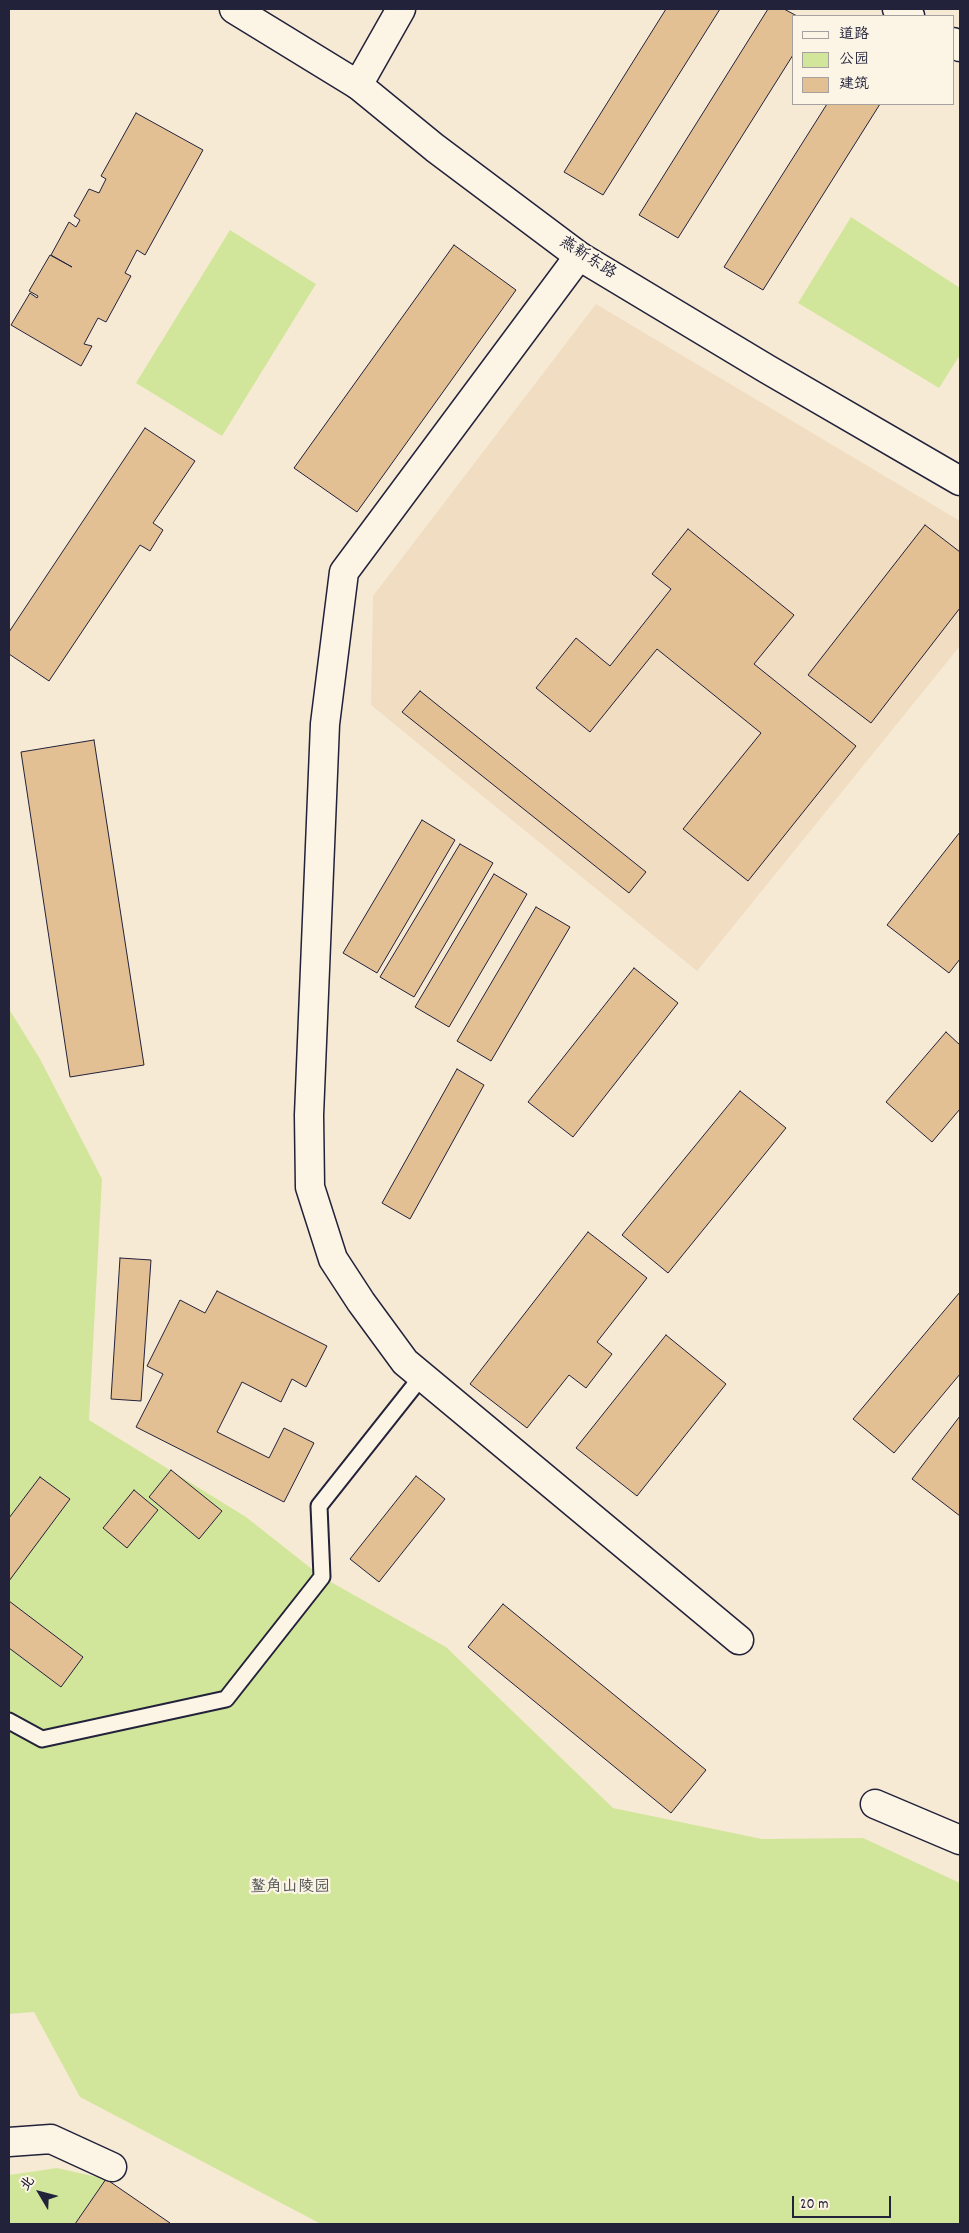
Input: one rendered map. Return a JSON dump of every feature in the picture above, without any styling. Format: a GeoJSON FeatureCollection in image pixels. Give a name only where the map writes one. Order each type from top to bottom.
{"type":"FeatureCollection","features":[{"type":"Feature","properties":{"kind":"street","name":"燕新东路"},"geometry":{"type":"LineString","coordinates":[[234,9],[358,85],[436,148],[579,256],[767,369],[960,481]]}},
{"type":"Feature","properties":{"kind":"street"},"geometry":{"type":"LineString","coordinates":[[358,85],[401,9]]}},
{"type":"Feature","properties":{"kind":"street"},"geometry":{"type":"LineString","coordinates":[[897,9],[908,15]]}},
{"type":"Feature","properties":{"kind":"street"},"geometry":{"type":"LineString","coordinates":[[579,256],[344,572],[325,724],[309,1115],[310,1187],[333,1259],[361,1302],[405,1362],[739,1640]]}},
{"type":"Feature","properties":{"kind":"street"},"geometry":{"type":"LineString","coordinates":[[875,1804],[960,1840]]}},
{"type":"Feature","properties":{"kind":"street"},"geometry":{"type":"LineString","coordinates":[[9,2142],[51,2138],[112,2167]]}},
{"type":"Feature","properties":{"kind":"lane"},"geometry":{"type":"LineString","coordinates":[[9,1721],[42,1739],[226,1699],[322,1577],[319,1506],[422,1376]]}},
{"type":"Feature","properties":{"kind":"shaded area"},"geometry":{"type":"Polygon","coordinates":[[[596,304],[960,521],[960,646],[697,971],[371,705],[373,596],[596,304]]]}},
{"type":"Feature","properties":{"kind":"green space"},"geometry":{"type":"Polygon","coordinates":[[[851,217],[960,288],[960,355],[939,388],[798,303],[851,217]]]}},
{"type":"Feature","properties":{"kind":"green space"},"geometry":{"type":"Polygon","coordinates":[[[230,230],[316,284],[222,436],[136,383],[230,230]]]}},
{"type":"Feature","properties":{"kind":"green space","name":"鳌角山陵园"},"geometry":{"type":"Polygon","coordinates":[[[9,1009],[40,1059],[102,1179],[89,1420],[246,1517],[322,1577],[446,1647],[613,1808],[762,1839],[863,1838],[960,1883],[960,2224],[321,2224],[80,2097],[34,2012],[9,2014],[9,1009]]]}},
{"type":"Feature","properties":{"kind":"green space"},"geometry":{"type":"Polygon","coordinates":[[[57,2168],[106,2179],[75,2224],[9,2224],[9,2175],[57,2168]]]}},
{"type":"Feature","properties":{"kind":"building"},"geometry":{"type":"Polygon","coordinates":[[[666,9],[720,9],[603,195],[564,172],[666,9]]]}},
{"type":"Feature","properties":{"kind":"building"},"geometry":{"type":"Polygon","coordinates":[[[768,9],[784,9],[795,15],[792,15],[792,57],[678,238],[639,215],[768,9]]]}},
{"type":"Feature","properties":{"kind":"building"},"geometry":{"type":"Polygon","coordinates":[[[826,105],[879,105],[763,290],[724,267],[826,105]]]}},
{"type":"Feature","properties":{"kind":"building"},"geometry":{"type":"Polygon","coordinates":[[[136,113],[203,150],[145,255],[137,250],[125,273],[131,276],[106,322],[98,318],[84,344],[92,346],[81,366],[11,325],[30,293],[37,298],[38,296],[29,291],[50,255],[72,267],[51,255],[69,222],[76,227],[80,220],[74,216],[89,189],[99,193],[106,179],[101,176],[136,113]]]}},
{"type":"Feature","properties":{"kind":"building"},"geometry":{"type":"Polygon","coordinates":[[[454,245],[516,290],[357,512],[294,468],[454,245]]]}},
{"type":"Feature","properties":{"kind":"building"},"geometry":{"type":"Polygon","coordinates":[[[145,428],[195,461],[153,523],[163,530],[150,551],[140,545],[49,681],[9,654],[9,632],[145,428]]]}},
{"type":"Feature","properties":{"kind":"building"},"geometry":{"type":"Polygon","coordinates":[[[925,525],[960,552],[960,608],[871,723],[808,675],[925,525]]]}},
{"type":"Feature","properties":{"kind":"building"},"geometry":{"type":"Polygon","coordinates":[[[688,529],[794,615],[754,664],[856,746],[748,881],[683,829],[761,733],[657,649],[590,732],[536,688],[576,638],[610,666],[671,589],[652,574],[688,529]]]}},
{"type":"Feature","properties":{"kind":"building"},"geometry":{"type":"Polygon","coordinates":[[[420,691],[646,872],[629,893],[402,712],[420,691]]]}},
{"type":"Feature","properties":{"kind":"building"},"geometry":{"type":"Polygon","coordinates":[[[94,740],[144,1065],[70,1077],[21,752],[94,740]]]}},
{"type":"Feature","properties":{"kind":"building"},"geometry":{"type":"Polygon","coordinates":[[[422,820],[455,840],[377,973],[343,953],[422,820]]]}},
{"type":"Feature","properties":{"kind":"building"},"geometry":{"type":"Polygon","coordinates":[[[960,832],[960,959],[949,973],[887,925],[960,832]]]}},
{"type":"Feature","properties":{"kind":"building"},"geometry":{"type":"Polygon","coordinates":[[[460,844],[493,863],[414,997],[380,977],[460,844]]]}},
{"type":"Feature","properties":{"kind":"building"},"geometry":{"type":"Polygon","coordinates":[[[494,874],[527,894],[449,1027],[415,1007],[494,874]]]}},
{"type":"Feature","properties":{"kind":"building"},"geometry":{"type":"Polygon","coordinates":[[[536,907],[570,927],[491,1061],[457,1041],[536,907]]]}},
{"type":"Feature","properties":{"kind":"building"},"geometry":{"type":"Polygon","coordinates":[[[634,968],[678,1003],[573,1137],[528,1102],[634,968]]]}},
{"type":"Feature","properties":{"kind":"building"},"geometry":{"type":"Polygon","coordinates":[[[946,1032],[960,1045],[960,1109],[932,1142],[886,1102],[946,1032]]]}},
{"type":"Feature","properties":{"kind":"building"},"geometry":{"type":"Polygon","coordinates":[[[457,1069],[484,1085],[410,1219],[382,1203],[457,1069]]]}},
{"type":"Feature","properties":{"kind":"building"},"geometry":{"type":"Polygon","coordinates":[[[740,1091],[786,1128],[668,1273],[622,1235],[740,1091]]]}},
{"type":"Feature","properties":{"kind":"building"},"geometry":{"type":"Polygon","coordinates":[[[588,1232],[647,1278],[597,1342],[612,1354],[586,1388],[569,1375],[527,1428],[470,1384],[588,1232]]]}},
{"type":"Feature","properties":{"kind":"building"},"geometry":{"type":"Polygon","coordinates":[[[120,1258],[151,1260],[141,1401],[111,1399],[120,1258]]]}},
{"type":"Feature","properties":{"kind":"building"},"geometry":{"type":"Polygon","coordinates":[[[217,1291],[327,1346],[306,1387],[292,1379],[281,1402],[242,1382],[217,1432],[269,1458],[284,1428],[314,1443],[284,1502],[136,1427],[163,1374],[147,1366],[180,1300],[205,1313],[217,1291]]]}},
{"type":"Feature","properties":{"kind":"building"},"geometry":{"type":"Polygon","coordinates":[[[960,1292],[960,1374],[894,1453],[853,1419],[960,1292]]]}},
{"type":"Feature","properties":{"kind":"building"},"geometry":{"type":"Polygon","coordinates":[[[666,1335],[726,1384],[637,1496],[576,1448],[666,1335]]]}},
{"type":"Feature","properties":{"kind":"building"},"geometry":{"type":"Polygon","coordinates":[[[960,1416],[960,1516],[912,1479],[960,1416]]]}},
{"type":"Feature","properties":{"kind":"building"},"geometry":{"type":"Polygon","coordinates":[[[171,1470],[222,1511],[199,1539],[149,1497],[171,1470]]]}},
{"type":"Feature","properties":{"kind":"building"},"geometry":{"type":"Polygon","coordinates":[[[416,1476],[445,1499],[379,1582],[350,1559],[416,1476]]]}},
{"type":"Feature","properties":{"kind":"building"},"geometry":{"type":"Polygon","coordinates":[[[40,1477],[70,1499],[9,1581],[9,1518],[40,1477]]]}},
{"type":"Feature","properties":{"kind":"building"},"geometry":{"type":"Polygon","coordinates":[[[134,1490],[158,1510],[127,1548],[103,1528],[134,1490]]]}},
{"type":"Feature","properties":{"kind":"building"},"geometry":{"type":"Polygon","coordinates":[[[9,1601],[83,1657],[61,1687],[9,1648],[9,1601]]]}},
{"type":"Feature","properties":{"kind":"building"},"geometry":{"type":"Polygon","coordinates":[[[503,1604],[706,1770],[671,1813],[468,1647],[503,1604]]]}},
{"type":"Feature","properties":{"kind":"building"},"geometry":{"type":"Polygon","coordinates":[[[106,2179],[170,2223],[170,2224],[75,2224],[106,2179]]]}}]}
